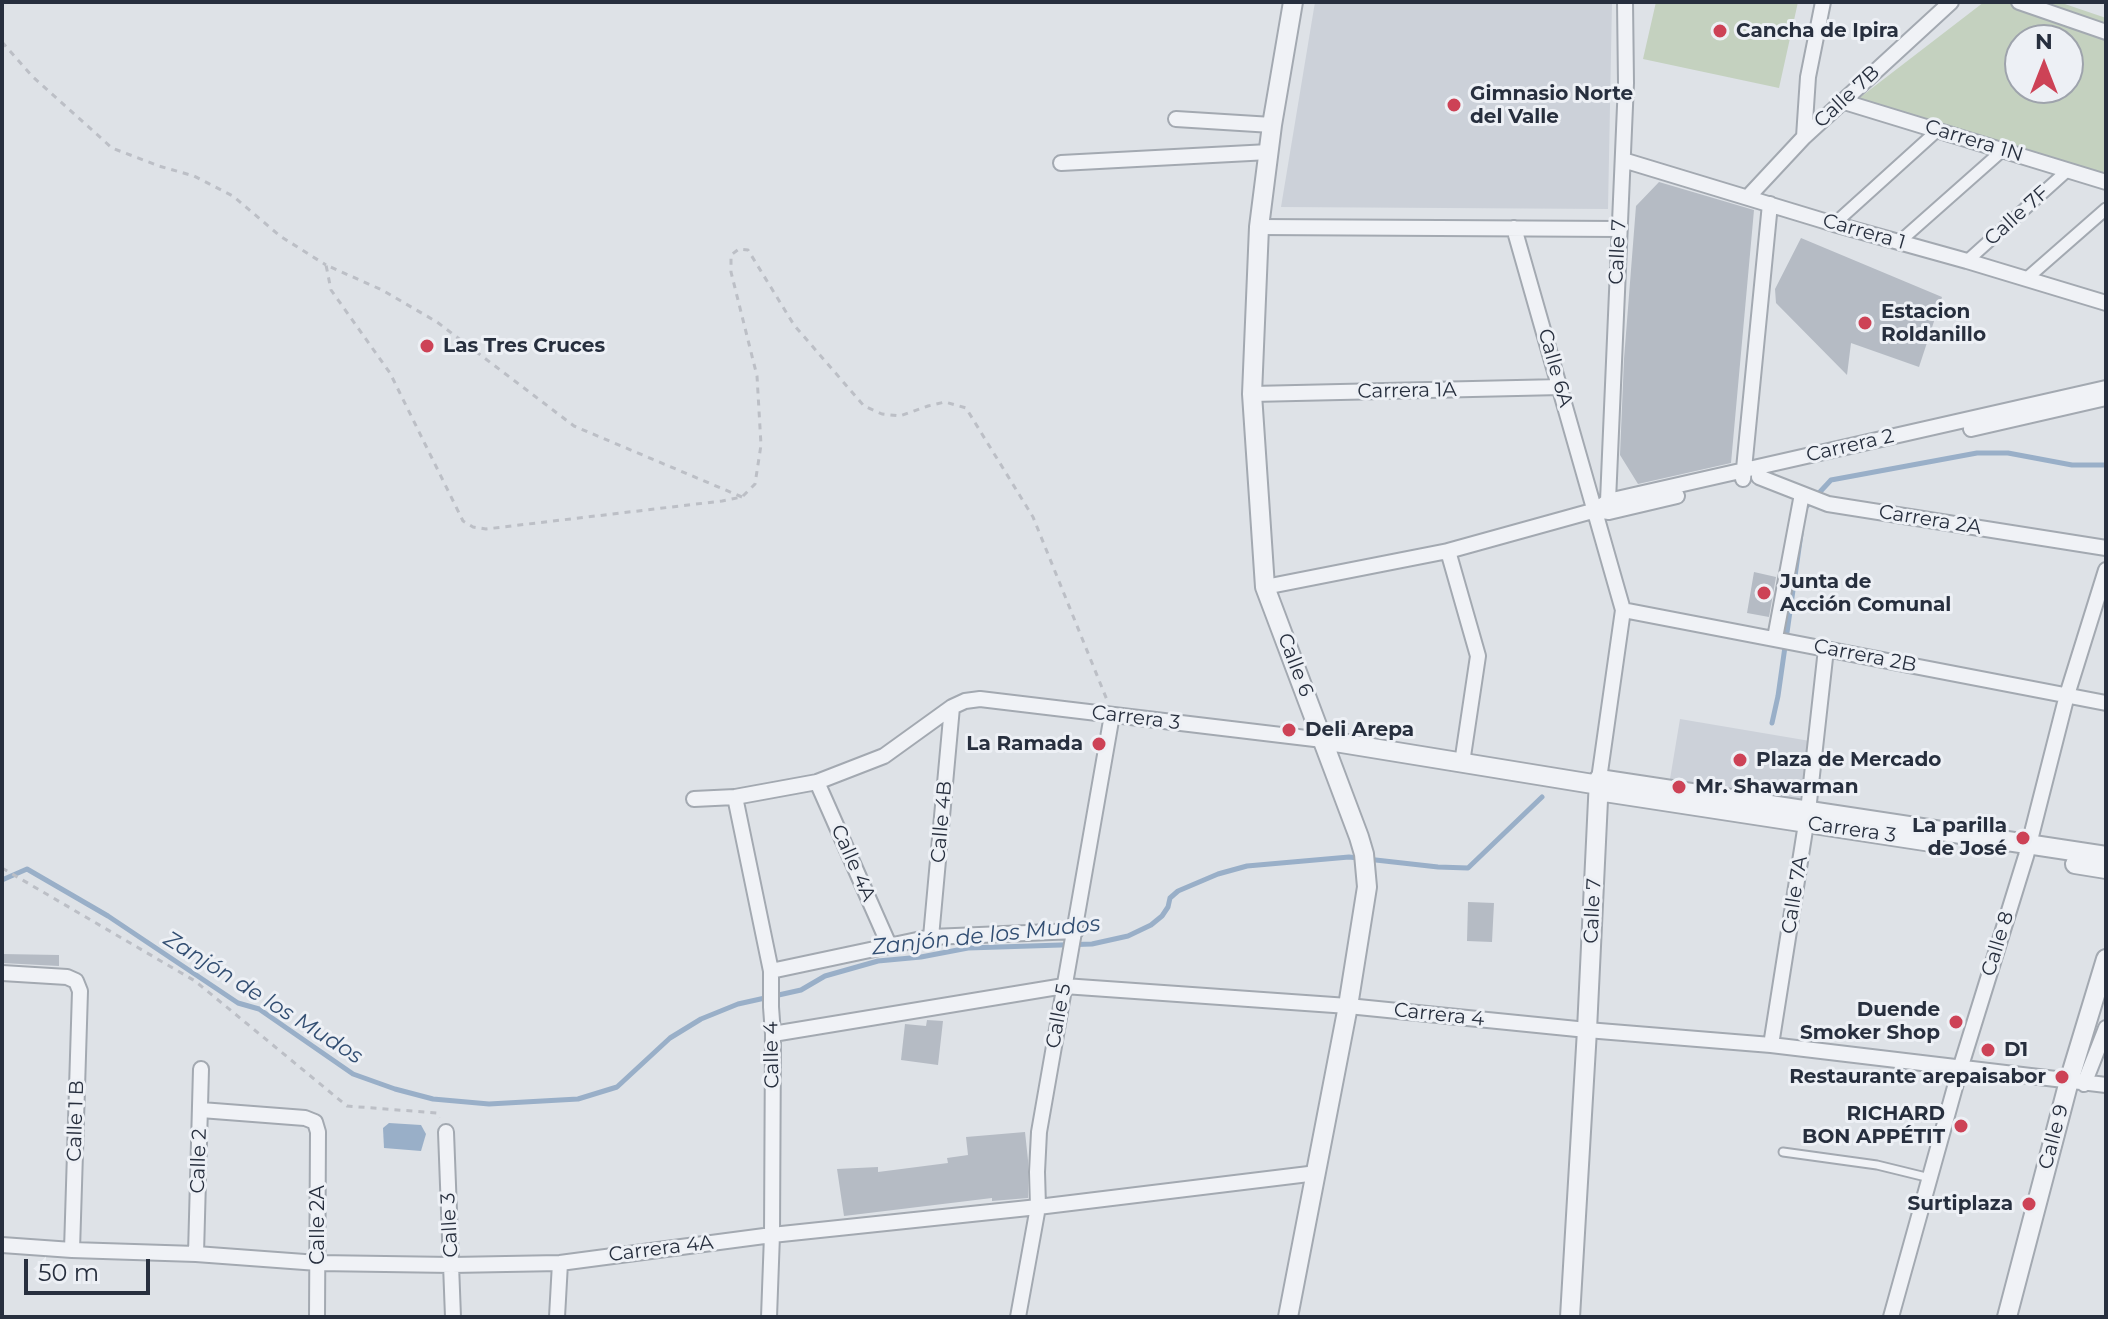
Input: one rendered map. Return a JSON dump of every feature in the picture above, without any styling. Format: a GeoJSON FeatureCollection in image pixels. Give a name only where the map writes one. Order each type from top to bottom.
{"type":"FeatureCollection","features":[{"type":"Feature","properties":{"kind":"street","name":"Calle 6"},"geometry":{"type":"LineString","coordinates":[[1288,1317],[1348,1006],[1367,887],[1365,861],[1265,587],[1252,394],[1259,227],[1293,2]]}},
{"type":"Feature","properties":{"kind":"street","name":"Calle 7"},"geometry":{"type":"LineString","coordinates":[[1570,1317],[1599,785],[1623,610],[1602,506],[1623,160],[1625,2]]}},
{"type":"Feature","properties":{"kind":"street"},"geometry":{"type":"LineString","coordinates":[[1804,137],[1808,77],[1823,2]]}},
{"type":"Feature","properties":{"kind":"street","name":"Calle 7B"},"geometry":{"type":"LineString","coordinates":[[1748,197],[1841,101],[1951,2]]}},
{"type":"Feature","properties":{"kind":"street"},"geometry":{"type":"LineString","coordinates":[[2019,2],[2106,32]]}},
{"type":"Feature","properties":{"kind":"street","name":"Carrera 1N"},"geometry":{"type":"LineString","coordinates":[[1841,101],[2106,182]]}},
{"type":"Feature","properties":{"kind":"street"},"geometry":{"type":"LineString","coordinates":[[1176,119],[1272,125]]}},
{"type":"Feature","properties":{"kind":"street"},"geometry":{"type":"LineString","coordinates":[[1834,224],[1938,130]]}},
{"type":"Feature","properties":{"kind":"street"},"geometry":{"type":"LineString","coordinates":[[1899,242],[2003,150]]}},
{"type":"Feature","properties":{"kind":"street"},"geometry":{"type":"LineString","coordinates":[[1061,163],[1269,152]]}},
{"type":"Feature","properties":{"kind":"street","name":"Carrera 1"},"geometry":{"type":"LineString","coordinates":[[1623,160],[2106,303]]}},
{"type":"Feature","properties":{"kind":"street","name":"Calle 7F"},"geometry":{"type":"LineString","coordinates":[[1967,261],[2068,170]]}},
{"type":"Feature","properties":{"kind":"street"},"geometry":{"type":"LineString","coordinates":[[1743,476],[1770,204]]}},
{"type":"Feature","properties":{"kind":"street"},"geometry":{"type":"LineString","coordinates":[[2026,279],[2106,209]]}},
{"type":"Feature","properties":{"kind":"street"},"geometry":{"type":"LineString","coordinates":[[1259,227],[1619,229]]}},
{"type":"Feature","properties":{"kind":"street","name":"Calle 6A"},"geometry":{"type":"LineString","coordinates":[[1514,228],[1561,387],[1602,506]]}},
{"type":"Feature","properties":{"kind":"street","name":"Carrera 1A"},"geometry":{"type":"LineString","coordinates":[[1252,394],[1561,387]]}},
{"type":"Feature","properties":{"kind":"street","name":"Carrera 2"},"geometry":{"type":"LineString","coordinates":[[1265,587],[1448,551],[1602,506],[1609,512],[1743,476],[2106,388]]}},
{"type":"Feature","properties":{"kind":"street","name":"Carrera 2"},"geometry":{"type":"LineString","coordinates":[[1743,476],[1759,477],[2106,398]]}},
{"type":"Feature","properties":{"kind":"street","name":"Carrera 2A"},"geometry":{"type":"LineString","coordinates":[[1759,477],[1828,504],[2106,548]]}},
{"type":"Feature","properties":{"kind":"street"},"geometry":{"type":"LineString","coordinates":[[1779,639],[1806,496]]}},
{"type":"Feature","properties":{"kind":"street"},"geometry":{"type":"LineString","coordinates":[[1448,551],[1478,656],[1462,763]]}},
{"type":"Feature","properties":{"kind":"street","name":"Calle 8"},"geometry":{"type":"LineString","coordinates":[[1891,1317],[1960,1069],[2027,850],[2067,695],[2106,570]]}},
{"type":"Feature","properties":{"kind":"street","name":"Carrera 2B"},"geometry":{"type":"LineString","coordinates":[[1623,610],[2106,703]]}},
{"type":"Feature","properties":{"kind":"street","name":"Calle 7A"},"geometry":{"type":"LineString","coordinates":[[1771,1045],[1807,817],[1826,649]]}},
{"type":"Feature","properties":{"kind":"street","name":"Carrera 3"},"geometry":{"type":"LineString","coordinates":[[694,799],[735,797],[817,782],[884,756],[952,707],[980,699],[1323,740],[2027,850],[2106,856]]}},
{"type":"Feature","properties":{"kind":"street","name":"Calle 4B"},"geometry":{"type":"LineString","coordinates":[[931,937],[952,707]]}},
{"type":"Feature","properties":{"kind":"street","name":"Calle 5"},"geometry":{"type":"LineString","coordinates":[[1018,1317],[1038,1207],[1039,1132],[1112,715]]}},
{"type":"Feature","properties":{"kind":"street","name":"Calle 4A"},"geometry":{"type":"LineString","coordinates":[[817,782],[889,945]]}},
{"type":"Feature","properties":{"kind":"street","name":"Calle 4"},"geometry":{"type":"LineString","coordinates":[[735,797],[772,976],[769,1317]]}},
{"type":"Feature","properties":{"kind":"street","name":"Carrera 3"},"geometry":{"type":"LineString","coordinates":[[2027,850],[2106,869]]}},
{"type":"Feature","properties":{"kind":"street"},"geometry":{"type":"LineString","coordinates":[[772,976],[931,937],[1075,934]]}},
{"type":"Feature","properties":{"kind":"street","name":"Calle 9"},"geometry":{"type":"LineString","coordinates":[[2007,1317],[2076,1082],[2106,959]]}},
{"type":"Feature","properties":{"kind":"street","name":"Calle 1 B"},"geometry":{"type":"LineString","coordinates":[[2,973],[67,977],[76,981],[80,991],[72,1250]]}},
{"type":"Feature","properties":{"kind":"street","name":"Carrera 4"},"geometry":{"type":"LineString","coordinates":[[773,1034],[1064,986],[1348,1006],[1771,1045],[2106,1085]]}},
{"type":"Feature","properties":{"kind":"street","name":"Calle 9"},"geometry":{"type":"LineString","coordinates":[[2076,1082],[2106,1028]]}},
{"type":"Feature","properties":{"kind":"street","name":"Calle 2"},"geometry":{"type":"LineString","coordinates":[[196,1254],[201,1069]]}},
{"type":"Feature","properties":{"kind":"street","name":"Calle 2A"},"geometry":{"type":"LineString","coordinates":[[201,1110],[305,1118],[315,1122],[318,1132],[317,1317]]}},
{"type":"Feature","properties":{"kind":"street","name":"Calle 3"},"geometry":{"type":"LineString","coordinates":[[446,1132],[453,1317]]}},
{"type":"Feature","properties":{"kind":"street","name":"Carrera 4A"},"geometry":{"type":"LineString","coordinates":[[2,1245],[318,1263],[560,1263],[772,1235],[1317,1173]]}},
{"type":"Feature","properties":{"kind":"street"},"geometry":{"type":"LineString","coordinates":[[557,1317],[560,1263]]}},
{"type":"Feature","properties":{"kind":"lane"},"geometry":{"type":"LineString","coordinates":[[1783,1152],[1877,1165],[1930,1178]]}},
{"type":"Feature","properties":{"kind":"path"},"geometry":{"type":"LineString","coordinates":[[2,42],[32,76],[112,148],[194,176],[233,196],[280,236],[326,265],[382,290],[437,322],[574,426],[742,497]]}},
{"type":"Feature","properties":{"kind":"path"},"geometry":{"type":"LineString","coordinates":[[326,265],[331,290],[390,373],[463,521],[486,529],[742,497],[755,484],[761,445],[757,376],[731,272],[731,255],[739,249],[748,250],[794,325],[864,406],[882,414],[900,416],[945,402],[966,408],[1033,517],[1112,715]]}},
{"type":"Feature","properties":{"kind":"path"},"geometry":{"type":"LineString","coordinates":[[2,868],[195,981],[347,1106],[437,1113],[446,1132]]}},
{"type":"Feature","properties":{"kind":"shaded area","name":"Gimnasio Norte del Valle"},"geometry":{"type":"Polygon","coordinates":[[[1315,2],[1612,2],[1608,209],[1281,207],[1315,2]]]}},
{"type":"Feature","properties":{"kind":"shaded area","name":"Plaza de Mercado"},"geometry":{"type":"Polygon","coordinates":[[[1680,719],[1810,741],[1799,802],[1670,779],[1680,719]]]}},
{"type":"Feature","properties":{"kind":"green space","name":"Cancha de Ipira"},"geometry":{"type":"Polygon","coordinates":[[[1656,2],[1798,2],[1779,88],[1643,59],[1656,2]]]}},
{"type":"Feature","properties":{"kind":"green space"},"geometry":{"type":"Polygon","coordinates":[[[1984,2],[2059,2],[2106,18],[2106,182],[1854,102],[1984,2]]]}},
{"type":"Feature","properties":{"kind":"water"},"geometry":{"type":"Polygon","coordinates":[[[389,1123],[421,1125],[426,1134],[421,1151],[384,1148],[383,1128],[389,1123]]]}},
{"type":"Feature","properties":{"kind":"building"},"geometry":{"type":"Polygon","coordinates":[[[1659,182],[1754,210],[1731,463],[1638,484],[1620,455],[1624,359],[1636,206],[1659,182]]]}},
{"type":"Feature","properties":{"kind":"building","name":"Estacion Roldanillo"},"geometry":{"type":"Polygon","coordinates":[[[1801,238],[1942,297],[1919,367],[1851,343],[1847,375],[1776,303],[1775,289],[1801,238]]]}},
{"type":"Feature","properties":{"kind":"building","name":"Junta de Acción Comunal"},"geometry":{"type":"Polygon","coordinates":[[[1754,572],[1776,577],[1769,617],[1747,613],[1754,572]]]}},
{"type":"Feature","properties":{"kind":"building"},"geometry":{"type":"Polygon","coordinates":[[[1468,902],[1494,903],[1492,942],[1467,941],[1468,902]]]}},
{"type":"Feature","properties":{"kind":"building"},"geometry":{"type":"Polygon","coordinates":[[[2,954],[59,955],[59,966],[2,963],[2,954]]]}},
{"type":"Feature","properties":{"kind":"building"},"geometry":{"type":"Polygon","coordinates":[[[927,1020],[943,1021],[938,1065],[901,1060],[905,1024],[926,1026],[927,1020]]]}},
{"type":"Feature","properties":{"kind":"building"},"geometry":{"type":"Polygon","coordinates":[[[1025,1132],[1028,1198],[992,1201],[992,1198],[844,1216],[837,1169],[878,1167],[878,1172],[948,1163],[947,1158],[968,1155],[966,1137],[1025,1132]]]}},
{"type":"Feature","properties":{"kind":"waterway","name":"Zanjón de los Mudos"},"geometry":{"type":"LineString","coordinates":[[1804,513],[1831,480],[1977,453],[2008,453],[2072,465],[2106,465]]}},
{"type":"Feature","properties":{"kind":"waterway","name":"Zanjón de los Mudos"},"geometry":{"type":"LineString","coordinates":[[1772,723],[1801,534]]}},
{"type":"Feature","properties":{"kind":"waterway","name":"Zanjón de los Mudos"},"geometry":{"type":"LineString","coordinates":[[2,880],[27,869],[108,916],[238,1003],[259,1009],[353,1074],[433,1099],[489,1104],[578,1099],[617,1087],[670,1038],[701,1019],[738,1004],[801,990],[825,976],[878,961],[968,948],[1092,944],[1128,936],[1162,916],[1170,898],[1178,891],[1247,866],[1349,857],[1468,868],[1542,797]]}},
{"type":"Feature","properties":{"kind":"place","name":"Cancha de Ipira"},"geometry":{"type":"Point","coordinates":[1720,31]}},
{"type":"Feature","properties":{"kind":"place","name":"Gimnasio Norte del Valle"},"geometry":{"type":"Point","coordinates":[1454,105]}},
{"type":"Feature","properties":{"kind":"place","name":"Estacion Roldanillo"},"geometry":{"type":"Point","coordinates":[1865,323]}},
{"type":"Feature","properties":{"kind":"place","name":"Las Tres Cruces"},"geometry":{"type":"Point","coordinates":[427,346]}},
{"type":"Feature","properties":{"kind":"place","name":"Junta de Acción Comunal"},"geometry":{"type":"Point","coordinates":[1764,593]}},
{"type":"Feature","properties":{"kind":"place","name":"Deli Arepa"},"geometry":{"type":"Point","coordinates":[1289,730]}},
{"type":"Feature","properties":{"kind":"place","name":"La Ramada"},"geometry":{"type":"Point","coordinates":[1099,744]}},
{"type":"Feature","properties":{"kind":"place","name":"Plaza de Mercado"},"geometry":{"type":"Point","coordinates":[1740,760]}},
{"type":"Feature","properties":{"kind":"place","name":"Mr. Shawarman"},"geometry":{"type":"Point","coordinates":[1679,787]}},
{"type":"Feature","properties":{"kind":"place","name":"La parilla de José"},"geometry":{"type":"Point","coordinates":[2023,838]}},
{"type":"Feature","properties":{"kind":"place","name":"Duende Smoker Shop"},"geometry":{"type":"Point","coordinates":[1956,1022]}},
{"type":"Feature","properties":{"kind":"place","name":"D1"},"geometry":{"type":"Point","coordinates":[1988,1050]}},
{"type":"Feature","properties":{"kind":"place","name":"Restaurante arepaisabor"},"geometry":{"type":"Point","coordinates":[2062,1077]}},
{"type":"Feature","properties":{"kind":"place","name":"RICHARD BON APPÉTIT"},"geometry":{"type":"Point","coordinates":[1961,1126]}},
{"type":"Feature","properties":{"kind":"place","name":"Surtiplaza"},"geometry":{"type":"Point","coordinates":[2029,1204]}}]}
